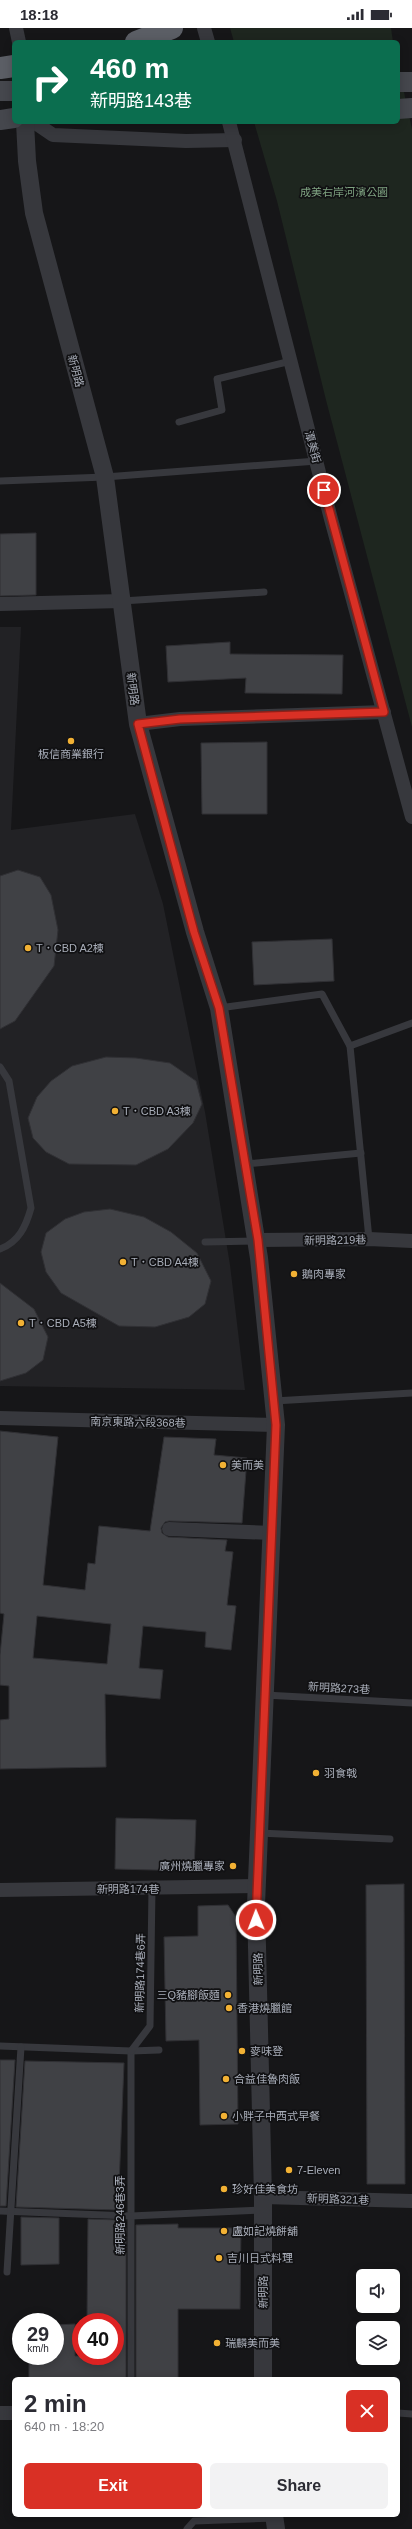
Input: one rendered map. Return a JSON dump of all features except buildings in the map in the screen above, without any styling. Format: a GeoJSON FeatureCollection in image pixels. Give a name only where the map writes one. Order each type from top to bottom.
{"type":"FeatureCollection","features":[{"type":"Feature","properties":{"kind":"highway"},"geometry":{"type":"LineString","coordinates":[[141,40],[172,28]]}},
{"type":"Feature","properties":{"kind":"highway"},"geometry":{"type":"LineString","coordinates":[[145,40],[172,28]]}},
{"type":"Feature","properties":{"kind":"main road"},"geometry":{"type":"LineString","coordinates":[[400,82],[412,82]]}},
{"type":"Feature","properties":{"kind":"main road"},"geometry":{"type":"LineString","coordinates":[[0,91],[12,91]]}},
{"type":"Feature","properties":{"kind":"main road"},"geometry":{"type":"LineString","coordinates":[[400,109],[412,108]]}},
{"type":"Feature","properties":{"kind":"main road"},"geometry":{"type":"LineString","coordinates":[[0,120],[12,118]]}},
{"type":"Feature","properties":{"kind":"street"},"geometry":{"type":"LineString","coordinates":[[16,28],[19,40]]}},
{"type":"Feature","properties":{"kind":"street"},"geometry":{"type":"LineString","coordinates":[[204,28],[207,40]]}},
{"type":"Feature","properties":{"kind":"street","name":"新明路"},"geometry":{"type":"LineString","coordinates":[[26,124],[27,161],[34,213],[105,477],[138,724],[192,924],[219,1008],[258,1240],[276,1425],[256,1886],[263,2203],[263,2377]]}},
{"type":"Feature","properties":{"kind":"street"},"geometry":{"type":"LineString","coordinates":[[37,124],[53,135],[186,141],[235,140]]}},
{"type":"Feature","properties":{"kind":"street","name":"潭美街"},"geometry":{"type":"LineString","coordinates":[[230,124],[317,461],[412,817]]}},
{"type":"Feature","properties":{"kind":"street"},"geometry":{"type":"LineString","coordinates":[[0,604],[122,601]]}},
{"type":"Feature","properties":{"kind":"street"},"geometry":{"type":"LineString","coordinates":[[138,724],[180,719],[384,712]]}},
{"type":"Feature","properties":{"kind":"street","name":"新明路219巷"},"geometry":{"type":"LineString","coordinates":[[258,1240],[369,1239],[412,1241]]}},
{"type":"Feature","properties":{"kind":"street","name":"南京東路六段368巷"},"geometry":{"type":"LineString","coordinates":[[0,1418],[276,1425]]}},
{"type":"Feature","properties":{"kind":"street"},"geometry":{"type":"LineString","coordinates":[[169,1529],[272,1532]]}},
{"type":"Feature","properties":{"kind":"street","name":"新明路174巷"},"geometry":{"type":"LineString","coordinates":[[0,1890],[256,1886]]}},
{"type":"Feature","properties":{"kind":"street","name":"新明路321巷"},"geometry":{"type":"LineString","coordinates":[[263,2203],[412,2201]]}},
{"type":"Feature","properties":{"kind":"street"},"geometry":{"type":"LineString","coordinates":[[0,2413],[12,2413]]}},
{"type":"Feature","properties":{"kind":"lane"},"geometry":{"type":"LineString","coordinates":[[179,422],[222,410],[217,379],[291,361]]}},
{"type":"Feature","properties":{"kind":"lane"},"geometry":{"type":"LineString","coordinates":[[0,481],[105,477],[317,461]]}},
{"type":"Feature","properties":{"kind":"lane"},"geometry":{"type":"LineString","coordinates":[[122,601],[264,592]]}},
{"type":"Feature","properties":{"kind":"lane"},"geometry":{"type":"LineString","coordinates":[[219,1008],[322,994],[350,1046],[369,1239]]}},
{"type":"Feature","properties":{"kind":"lane"},"geometry":{"type":"LineString","coordinates":[[350,1046],[412,1023]]}},
{"type":"Feature","properties":{"kind":"lane"},"geometry":{"type":"LineString","coordinates":[[0,1067],[9,1081],[31,1208],[27,1225],[14,1241],[0,1249]]}},
{"type":"Feature","properties":{"kind":"lane"},"geometry":{"type":"LineString","coordinates":[[245,1164],[361,1153]]}},
{"type":"Feature","properties":{"kind":"lane"},"geometry":{"type":"LineString","coordinates":[[205,1242],[258,1240]]}},
{"type":"Feature","properties":{"kind":"lane"},"geometry":{"type":"LineString","coordinates":[[274,1401],[412,1393]]}},
{"type":"Feature","properties":{"kind":"lane","name":"新明路273巷"},"geometry":{"type":"LineString","coordinates":[[265,1695],[412,1703]]}},
{"type":"Feature","properties":{"kind":"lane"},"geometry":{"type":"LineString","coordinates":[[259,1833],[390,1839]]}},
{"type":"Feature","properties":{"kind":"lane","name":"新明路174巷6弄"},"geometry":{"type":"LineString","coordinates":[[131,2051],[150,2026],[152,1888]]}},
{"type":"Feature","properties":{"kind":"lane"},"geometry":{"type":"LineString","coordinates":[[0,2046],[131,2051],[159,2050]]}},
{"type":"Feature","properties":{"kind":"lane"},"geometry":{"type":"LineString","coordinates":[[7,2272],[21,2047]]}},
{"type":"Feature","properties":{"kind":"lane","name":"新明路246巷3弄"},"geometry":{"type":"LineString","coordinates":[[131,2051],[131,2377]]}},
{"type":"Feature","properties":{"kind":"lane"},"geometry":{"type":"LineString","coordinates":[[0,2212],[131,2216],[263,2203]]}},
{"type":"Feature","properties":{"kind":"lane"},"geometry":{"type":"LineString","coordinates":[[400,2413],[412,2414]]}},
{"type":"Feature","properties":{"kind":"lane"},"geometry":{"type":"LineString","coordinates":[[187,2529],[194,2521],[275,2521]]}},
{"type":"Feature","properties":{"kind":"shaded area"},"geometry":{"type":"Polygon","coordinates":[[[0,627],[21,627],[11,830],[135,814],[163,904],[205,1112],[230,1265],[245,1390],[0,1386],[0,627]]]}},
{"type":"Feature","properties":{"kind":"green space"},"geometry":{"type":"Polygon","coordinates":[[[230,28],[391,28],[393,40],[233,40],[230,28]]]}},
{"type":"Feature","properties":{"kind":"green space","name":"成美右岸河濱公園"},"geometry":{"type":"Polygon","coordinates":[[[400,74],[412,129],[412,727],[326,400],[277,201],[255,124],[400,124],[400,74]]]}},
{"type":"Feature","properties":{"kind":"place","name":"板信商業銀行"},"geometry":{"type":"Point","coordinates":[71,741]}},
{"type":"Feature","properties":{"kind":"place","name":"T．CBD A2棟"},"geometry":{"type":"Point","coordinates":[28,948]}},
{"type":"Feature","properties":{"kind":"place","name":"T．CBD A3棟"},"geometry":{"type":"Point","coordinates":[115,1111]}},
{"type":"Feature","properties":{"kind":"place","name":"T．CBD A4棟"},"geometry":{"type":"Point","coordinates":[123,1262]}},
{"type":"Feature","properties":{"kind":"place","name":"鵝肉專家"},"geometry":{"type":"Point","coordinates":[294,1274]}},
{"type":"Feature","properties":{"kind":"place","name":"T．CBD A5棟"},"geometry":{"type":"Point","coordinates":[21,1323]}},
{"type":"Feature","properties":{"kind":"place","name":"美而美"},"geometry":{"type":"Point","coordinates":[223,1465]}},
{"type":"Feature","properties":{"kind":"place","name":"羽食戟"},"geometry":{"type":"Point","coordinates":[316,1773]}},
{"type":"Feature","properties":{"kind":"place","name":"廣州燒臘專家"},"geometry":{"type":"Point","coordinates":[233,1866]}},
{"type":"Feature","properties":{"kind":"place","name":"三Q豬腳飯麵"},"geometry":{"type":"Point","coordinates":[228,1995]}},
{"type":"Feature","properties":{"kind":"place","name":"香港燒臘館"},"geometry":{"type":"Point","coordinates":[229,2008]}},
{"type":"Feature","properties":{"kind":"place","name":"麥味登"},"geometry":{"type":"Point","coordinates":[242,2051]}},
{"type":"Feature","properties":{"kind":"place","name":"合益佳魯肉飯"},"geometry":{"type":"Point","coordinates":[226,2079]}},
{"type":"Feature","properties":{"kind":"place","name":"小胖子中西式早餐"},"geometry":{"type":"Point","coordinates":[224,2116]}},
{"type":"Feature","properties":{"kind":"place","name":"7-Eleven"},"geometry":{"type":"Point","coordinates":[289,2170]}},
{"type":"Feature","properties":{"kind":"place","name":"珍好佳美食坊"},"geometry":{"type":"Point","coordinates":[224,2189]}},
{"type":"Feature","properties":{"kind":"place","name":"盧如記燒餅舖"},"geometry":{"type":"Point","coordinates":[224,2231]}},
{"type":"Feature","properties":{"kind":"place","name":"吉川日式料理"},"geometry":{"type":"Point","coordinates":[219,2258]}},
{"type":"Feature","properties":{"kind":"place","name":"瑞麟美而美"},"geometry":{"type":"Point","coordinates":[217,2343]}},
{"type":"Feature","properties":{"kind":"route"},"geometry":{"type":"LineString","coordinates":[[256,1920],[256,1886],[276,1425],[258,1240],[219,1008],[194,932],[149,771],[138,724],[180,719],[365,714],[384,712],[378,696],[324,490]]}}]}
